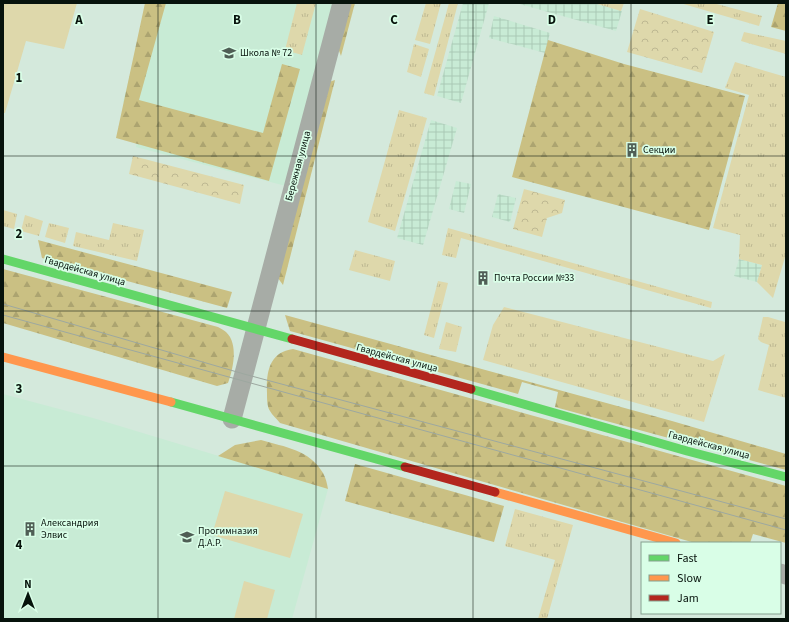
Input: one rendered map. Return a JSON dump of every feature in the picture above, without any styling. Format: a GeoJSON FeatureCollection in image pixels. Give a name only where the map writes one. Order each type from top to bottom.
{"type":"FeatureCollection","features":[{"type":"Feature","properties":{"kind":"street","name":"Бережная улица"},"geometry":{"type":"LineString","coordinates":[[232,419],[342,3]]}},
{"type":"Feature","properties":{"kind":"street","name":"Гвардейская улица"},"geometry":{"type":"LineString","coordinates":[[3,259],[786,477]]}},
{"type":"Feature","properties":{"kind":"street"},"geometry":{"type":"LineString","coordinates":[[3,357],[232,419],[672,542]]}},
{"type":"Feature","properties":{"kind":"shaded area","name":"Школа № 72"},"geometry":{"type":"Polygon","coordinates":[[[149,3],[335,3],[286,186],[136,147],[141,122],[123,102],[149,3]]]}},
{"type":"Feature","properties":{"kind":"shaded area"},"geometry":{"type":"Polygon","coordinates":[[[463,3],[489,3],[461,103],[437,96],[463,3]]]}},
{"type":"Feature","properties":{"kind":"shaded area"},"geometry":{"type":"Polygon","coordinates":[[[516,3],[594,3],[622,11],[616,31],[516,3]]]}},
{"type":"Feature","properties":{"kind":"shaded area"},"geometry":{"type":"Polygon","coordinates":[[[494,16],[550,33],[545,53],[489,38],[494,16]]]}},
{"type":"Feature","properties":{"kind":"shaded area"},"geometry":{"type":"Polygon","coordinates":[[[431,120],[457,128],[423,245],[397,238],[431,120]]]}},
{"type":"Feature","properties":{"kind":"shaded area"},"geometry":{"type":"Polygon","coordinates":[[[456,181],[471,184],[464,213],[449,209],[456,181]]]}},
{"type":"Feature","properties":{"kind":"shaded area"},"geometry":{"type":"Polygon","coordinates":[[[498,194],[516,198],[510,222],[492,217],[498,194]]]}},
{"type":"Feature","properties":{"kind":"shaded area"},"geometry":{"type":"Polygon","coordinates":[[[739,259],[762,265],[757,282],[734,276],[739,259]]]}},
{"type":"Feature","properties":{"kind":"shaded area","name":"Прогимназия Д.А.Р."},"geometry":{"type":"Polygon","coordinates":[[[3,394],[93,418],[328,489],[292,619],[3,619],[3,394]]]}},
{"type":"Feature","properties":{"kind":"green space"},"geometry":{"type":"Polygon","coordinates":[[[3,3],[77,3],[64,49],[26,41],[5,113],[3,113],[3,3]]]}},
{"type":"Feature","properties":{"kind":"green space"},"geometry":{"type":"Polygon","coordinates":[[[145,3],[166,3],[139,100],[263,133],[282,64],[300,69],[269,181],[116,138],[145,3]]]}},
{"type":"Feature","properties":{"kind":"green space"},"geometry":{"type":"Polygon","coordinates":[[[297,3],[316,3],[302,55],[285,50],[297,3]]]}},
{"type":"Feature","properties":{"kind":"green space"},"geometry":{"type":"Polygon","coordinates":[[[350,3],[355,3],[341,56],[338,48],[350,3]]]}},
{"type":"Feature","properties":{"kind":"green space"},"geometry":{"type":"Polygon","coordinates":[[[426,3],[441,3],[430,44],[415,40],[426,3]]]}},
{"type":"Feature","properties":{"kind":"green space"},"geometry":{"type":"Polygon","coordinates":[[[449,3],[458,3],[434,96],[424,93],[449,3]]]}},
{"type":"Feature","properties":{"kind":"green space"},"geometry":{"type":"Polygon","coordinates":[[[594,3],[624,3],[621,11],[594,3]]]}},
{"type":"Feature","properties":{"kind":"green space"},"geometry":{"type":"Polygon","coordinates":[[[680,3],[713,3],[762,16],[759,26],[680,3]]]}},
{"type":"Feature","properties":{"kind":"green space"},"geometry":{"type":"Polygon","coordinates":[[[778,3],[786,3],[786,31],[771,27],[778,3]]]}},
{"type":"Feature","properties":{"kind":"green space"},"geometry":{"type":"Polygon","coordinates":[[[640,9],[714,32],[702,73],[627,52],[640,9]]]}},
{"type":"Feature","properties":{"kind":"green space"},"geometry":{"type":"Polygon","coordinates":[[[744,32],[786,41],[786,54],[741,41],[744,32]]]}},
{"type":"Feature","properties":{"kind":"green space"},"geometry":{"type":"Polygon","coordinates":[[[548,40],[624,64],[745,96],[709,230],[512,177],[548,40]]]}},
{"type":"Feature","properties":{"kind":"green space"},"geometry":{"type":"Polygon","coordinates":[[[414,44],[429,49],[421,77],[407,72],[414,44]]]}},
{"type":"Feature","properties":{"kind":"green space"},"geometry":{"type":"Polygon","coordinates":[[[735,62],[786,77],[786,254],[773,298],[757,282],[762,265],[739,259],[740,235],[713,228],[749,95],[725,88],[735,62]]]}},
{"type":"Feature","properties":{"kind":"green space"},"geometry":{"type":"Polygon","coordinates":[[[335,80],[283,285],[275,274],[329,82],[335,80]]]}},
{"type":"Feature","properties":{"kind":"green space"},"geometry":{"type":"Polygon","coordinates":[[[399,110],[427,118],[395,231],[368,222],[399,110]]]}},
{"type":"Feature","properties":{"kind":"green space"},"geometry":{"type":"Polygon","coordinates":[[[133,156],[244,185],[240,204],[129,174],[133,156]]]}},
{"type":"Feature","properties":{"kind":"green space"},"geometry":{"type":"Polygon","coordinates":[[[524,189],[565,200],[562,213],[547,218],[542,237],[513,229],[524,189]]]}},
{"type":"Feature","properties":{"kind":"green space"},"geometry":{"type":"Polygon","coordinates":[[[3,210],[17,214],[14,229],[3,226],[3,210]]]}},
{"type":"Feature","properties":{"kind":"green space"},"geometry":{"type":"Polygon","coordinates":[[[25,215],[43,221],[39,236],[21,231],[25,215]]]}},
{"type":"Feature","properties":{"kind":"green space"},"geometry":{"type":"Polygon","coordinates":[[[49,223],[69,228],[65,243],[45,237],[49,223]]]}},
{"type":"Feature","properties":{"kind":"green space"},"geometry":{"type":"Polygon","coordinates":[[[113,223],[144,230],[137,261],[73,246],[76,232],[109,240],[113,223]]]}},
{"type":"Feature","properties":{"kind":"green space"},"geometry":{"type":"Polygon","coordinates":[[[448,228],[712,302],[711,308],[461,238],[456,258],[442,255],[448,228]]]}},
{"type":"Feature","properties":{"kind":"green space"},"geometry":{"type":"Polygon","coordinates":[[[38,240],[232,292],[227,308],[42,258],[38,240]]]}},
{"type":"Feature","properties":{"kind":"green space"},"geometry":{"type":"Polygon","coordinates":[[[355,250],[395,261],[390,281],[349,270],[355,250]]]}},
{"type":"Feature","properties":{"kind":"green space"},"geometry":{"type":"Polygon","coordinates":[[[3,269],[218,327],[226,332],[230,337],[234,350],[232,371],[228,383],[217,386],[3,323],[3,269]]]}},
{"type":"Feature","properties":{"kind":"green space"},"geometry":{"type":"Polygon","coordinates":[[[438,281],[448,283],[434,338],[424,335],[438,281]]]}},
{"type":"Feature","properties":{"kind":"green space"},"geometry":{"type":"Polygon","coordinates":[[[504,307],[713,361],[725,354],[704,422],[483,360],[493,325],[504,307]]]}},
{"type":"Feature","properties":{"kind":"green space"},"geometry":{"type":"Polygon","coordinates":[[[285,315],[672,421],[786,454],[786,470],[555,407],[558,392],[522,382],[518,394],[290,331],[285,315]]]}},
{"type":"Feature","properties":{"kind":"green space"},"geometry":{"type":"Polygon","coordinates":[[[763,317],[785,322],[786,319],[786,398],[758,390],[769,345],[758,339],[763,317]]]}},
{"type":"Feature","properties":{"kind":"green space"},"geometry":{"type":"Polygon","coordinates":[[[446,322],[462,327],[456,352],[439,349],[446,322]]]}},
{"type":"Feature","properties":{"kind":"green space"},"geometry":{"type":"Polygon","coordinates":[[[293,349],[786,486],[786,543],[753,534],[750,542],[692,542],[280,423],[269,409],[267,400],[267,378],[268,371],[274,359],[285,351],[293,349]]]}},
{"type":"Feature","properties":{"kind":"green space"},"geometry":{"type":"Polygon","coordinates":[[[261,440],[296,450],[311,459],[318,465],[323,473],[328,489],[218,456],[235,445],[261,440]]]}},
{"type":"Feature","properties":{"kind":"green space"},"geometry":{"type":"Polygon","coordinates":[[[355,464],[504,506],[494,542],[345,501],[355,464]]]}},
{"type":"Feature","properties":{"kind":"green space"},"geometry":{"type":"Polygon","coordinates":[[[225,491],[303,514],[290,558],[212,535],[225,491]]]}},
{"type":"Feature","properties":{"kind":"green space"},"geometry":{"type":"Polygon","coordinates":[[[515,509],[573,525],[547,619],[538,619],[555,560],[505,546],[515,509]]]}},
{"type":"Feature","properties":{"kind":"green space"},"geometry":{"type":"Polygon","coordinates":[[[244,581],[275,590],[267,619],[234,619],[244,581]]]}},
{"type":"Feature","properties":{"kind":"tram line"},"geometry":{"type":"LineString","coordinates":[[3,304],[244,374],[786,519]]}},
{"type":"Feature","properties":{"kind":"tram line"},"geometry":{"type":"LineString","coordinates":[[3,315],[786,530]]}},
{"type":"Feature","properties":{"kind":"traffic: fast"},"geometry":{"type":"LineString","coordinates":[[3,259],[292,339]]}},
{"type":"Feature","properties":{"kind":"traffic: fast"},"geometry":{"type":"LineString","coordinates":[[471,389],[687,451],[786,477]]}},
{"type":"Feature","properties":{"kind":"traffic: fast"},"geometry":{"type":"LineString","coordinates":[[171,402],[405,467]]}},
{"type":"Feature","properties":{"kind":"traffic: slow"},"geometry":{"type":"LineString","coordinates":[[3,357],[171,402]]}},
{"type":"Feature","properties":{"kind":"traffic: slow"},"geometry":{"type":"LineString","coordinates":[[495,492],[672,542]]}},
{"type":"Feature","properties":{"kind":"traffic: jam"},"geometry":{"type":"LineString","coordinates":[[292,339],[471,389]]}},
{"type":"Feature","properties":{"kind":"traffic: jam"},"geometry":{"type":"LineString","coordinates":[[405,467],[495,492]]}},
{"type":"Feature","properties":{"kind":"place","name":"Школа № 72"},"geometry":{"type":"Point","coordinates":[229,53]}},
{"type":"Feature","properties":{"kind":"place","name":"Секции"},"geometry":{"type":"Point","coordinates":[632,150]}},
{"type":"Feature","properties":{"kind":"place","name":"Почта России №33"},"geometry":{"type":"Point","coordinates":[483,278]}},
{"type":"Feature","properties":{"kind":"place","name":"Александрия Элвис"},"geometry":{"type":"Point","coordinates":[30,529]}},
{"type":"Feature","properties":{"kind":"place","name":"Прогимназия Д.А.Р."},"geometry":{"type":"Point","coordinates":[187,537]}}]}
